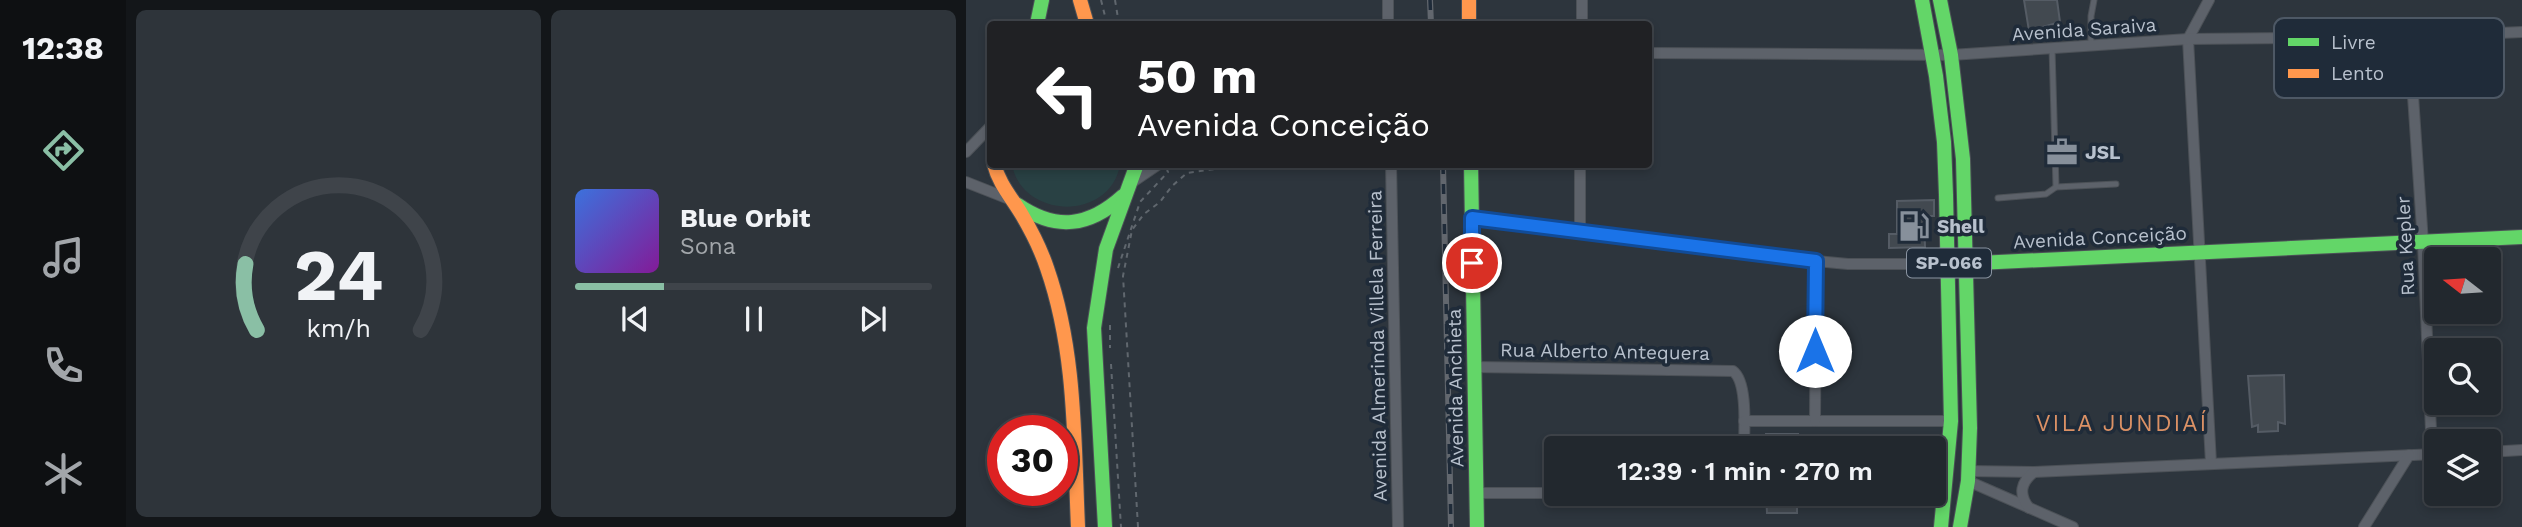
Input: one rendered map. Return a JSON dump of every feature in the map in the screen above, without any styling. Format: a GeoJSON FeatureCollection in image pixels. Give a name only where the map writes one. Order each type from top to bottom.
{"type":"FeatureCollection","features":[{"type":"Feature","properties":{"kind":"main road"},"geometry":{"type":"LineString","coordinates":[[1038,21],[1042,0]]}},
{"type":"Feature","properties":{"kind":"main road"},"geometry":{"type":"LineString","coordinates":[[1080,0],[1086,21]]}},
{"type":"Feature","properties":{"kind":"main road"},"geometry":{"type":"LineString","coordinates":[[1469,0],[1469,21]]}},
{"type":"Feature","properties":{"kind":"main road","name":"SP-066"},"geometry":{"type":"LineString","coordinates":[[1922,0],[1944,142],[1949,264],[1951,421],[1941,527]]}},
{"type":"Feature","properties":{"kind":"main road","name":"SP-066"},"geometry":{"type":"LineString","coordinates":[[1940,0],[1951,55],[1963,159],[1968,476],[1959,527]]}},
{"type":"Feature","properties":{"kind":"main road"},"geometry":{"type":"LineString","coordinates":[[995,168],[999,181],[1030,230],[1047,268],[1062,323],[1069,375],[1078,527]]}},
{"type":"Feature","properties":{"kind":"main road"},"geometry":{"type":"LineString","coordinates":[[1105,527],[1094,328],[1106,249],[1136,168]]}},
{"type":"Feature","properties":{"kind":"main road","name":"Avenida Anchieta"},"geometry":{"type":"LineString","coordinates":[[1471,168],[1477,527]]}},
{"type":"Feature","properties":{"kind":"main road"},"geometry":{"type":"LineString","coordinates":[[1013,202],[1046,221],[1074,223],[1102,214],[1117,203],[1129,186]]}},
{"type":"Feature","properties":{"kind":"main road","name":"Avenida Conceição"},"geometry":{"type":"LineString","coordinates":[[1949,264],[2522,237]]}},
{"type":"Feature","properties":{"kind":"main road"},"geometry":{"type":"LineString","coordinates":[[1951,421],[1958,472],[1968,476]]}},
{"type":"Feature","properties":{"kind":"street"},"geometry":{"type":"LineString","coordinates":[[1388,0],[1388,21]]}},
{"type":"Feature","properties":{"kind":"street"},"geometry":{"type":"LineString","coordinates":[[1582,0],[1582,21]]}},
{"type":"Feature","properties":{"kind":"street"},"geometry":{"type":"LineString","coordinates":[[2208,0],[2188,39],[2211,463]]}},
{"type":"Feature","properties":{"kind":"street","name":"Avenida Saraiva"},"geometry":{"type":"LineString","coordinates":[[2504,33],[2522,32]]}},
{"type":"Feature","properties":{"kind":"street","name":"Avenida Saraiva"},"geometry":{"type":"LineString","coordinates":[[1652,53],[1932,56],[2188,39],[2274,38]]}},
{"type":"Feature","properties":{"kind":"street","name":"Rua Kepler"},"geometry":{"type":"LineString","coordinates":[[2413,98],[2433,429]]}},
{"type":"Feature","properties":{"kind":"street"},"geometry":{"type":"LineString","coordinates":[[966,152],[987,130]]}},
{"type":"Feature","properties":{"kind":"street"},"geometry":{"type":"LineString","coordinates":[[1129,186],[1154,168]]}},
{"type":"Feature","properties":{"kind":"street","name":"Avenida Almerinda Villela Ferreira"},"geometry":{"type":"LineString","coordinates":[[1391,168],[1398,527]]}},
{"type":"Feature","properties":{"kind":"street"},"geometry":{"type":"LineString","coordinates":[[1580,168],[1580,231]]}},
{"type":"Feature","properties":{"kind":"street"},"geometry":{"type":"LineString","coordinates":[[966,182],[998,193],[1013,202]]}},
{"type":"Feature","properties":{"kind":"street","name":"Avenida Conceição"},"geometry":{"type":"LineString","coordinates":[[1472,218],[1816,261],[1848,264],[1949,264]]}},
{"type":"Feature","properties":{"kind":"street"},"geometry":{"type":"LineString","coordinates":[[1815,421],[1816,261]]}},
{"type":"Feature","properties":{"kind":"street","name":"Rua Alberto Antequera"},"geometry":{"type":"LineString","coordinates":[[1474,367],[1722,370],[1736,373],[1742,387],[1744,421]]}},
{"type":"Feature","properties":{"kind":"street"},"geometry":{"type":"LineString","coordinates":[[1744,436],[1744,421],[1951,421]]}},
{"type":"Feature","properties":{"kind":"street"},"geometry":{"type":"LineString","coordinates":[[2501,451],[2522,450]]}},
{"type":"Feature","properties":{"kind":"street"},"geometry":{"type":"LineString","coordinates":[[1968,476],[2424,454]]}},
{"type":"Feature","properties":{"kind":"street"},"geometry":{"type":"LineString","coordinates":[[2364,527],[2409,455]]}},
{"type":"Feature","properties":{"kind":"street"},"geometry":{"type":"LineString","coordinates":[[2029,509],[2021,491],[2026,479],[2034,471]]}},
{"type":"Feature","properties":{"kind":"street"},"geometry":{"type":"LineString","coordinates":[[1968,476],[2029,509],[2073,527]]}},
{"type":"Feature","properties":{"kind":"street"},"geometry":{"type":"LineString","coordinates":[[1476,493],[1544,493]]}},
{"type":"Feature","properties":{"kind":"lane"},"geometry":{"type":"LineString","coordinates":[[2091,46],[2094,0]]}},
{"type":"Feature","properties":{"kind":"lane"},"geometry":{"type":"LineString","coordinates":[[2052,48],[2056,187]]}},
{"type":"Feature","properties":{"kind":"lane"},"geometry":{"type":"LineString","coordinates":[[1998,198],[2046,194],[2056,187],[2116,184]]}},
{"type":"Feature","properties":{"kind":"path"},"geometry":{"type":"LineString","coordinates":[[1101,0],[1106,21]]}},
{"type":"Feature","properties":{"kind":"path"},"geometry":{"type":"LineString","coordinates":[[1115,0],[1118,21]]}},
{"type":"Feature","properties":{"kind":"path"},"geometry":{"type":"LineString","coordinates":[[1117,272],[1140,202],[1168,172],[1166,168]]}},
{"type":"Feature","properties":{"kind":"path"},"geometry":{"type":"LineString","coordinates":[[1138,527],[1123,276],[1132,230],[1144,214],[1160,202],[1172,186],[1187,173],[1221,168]]}},
{"type":"Feature","properties":{"kind":"path"},"geometry":{"type":"LineString","coordinates":[[1110,325],[1121,527]]}},
{"type":"Feature","properties":{"kind":"green space"},"geometry":{"type":"Polygon","coordinates":[[[1013,168],[1119,168],[1113,183],[1100,196],[1084,204],[1066,207],[1048,204],[1032,196],[1019,183],[1013,168]]]}},
{"type":"Feature","properties":{"kind":"building"},"geometry":{"type":"Polygon","coordinates":[[[2024,0],[2057,0],[2060,22],[2029,31],[2024,0]]]}},
{"type":"Feature","properties":{"kind":"building","name":"Shell"},"geometry":{"type":"Polygon","coordinates":[[[1934,200],[1934,216],[1924,216],[1925,247],[1889,248],[1889,234],[1897,234],[1897,201],[1934,200]]]}},
{"type":"Feature","properties":{"kind":"building"},"geometry":{"type":"Polygon","coordinates":[[[2284,375],[2285,424],[2278,422],[2278,431],[2258,432],[2258,425],[2252,427],[2248,376],[2284,375]]]}},
{"type":"Feature","properties":{"kind":"building"},"geometry":{"type":"Polygon","coordinates":[[[1766,434],[1798,434],[1798,436],[1766,434]]]}},
{"type":"Feature","properties":{"kind":"building"},"geometry":{"type":"Polygon","coordinates":[[[1767,506],[1797,506],[1797,513],[1767,513],[1767,506]]]}},
{"type":"Feature","properties":{"kind":"railway"},"geometry":{"type":"LineString","coordinates":[[1430,0],[1431,21]]}},
{"type":"Feature","properties":{"kind":"railway"},"geometry":{"type":"LineString","coordinates":[[1443,168],[1451,527]]}},
{"type":"Feature","properties":{"kind":"traffic: fast"},"geometry":{"type":"LineString","coordinates":[[1038,21],[1042,0]]}},
{"type":"Feature","properties":{"kind":"traffic: fast"},"geometry":{"type":"LineString","coordinates":[[1922,0],[1936,76],[1944,142],[1946,195],[1951,421],[1941,527]]}},
{"type":"Feature","properties":{"kind":"traffic: fast"},"geometry":{"type":"LineString","coordinates":[[1940,0],[1951,55],[1963,159],[1970,428],[1968,481],[1960,527]]}},
{"type":"Feature","properties":{"kind":"traffic: fast"},"geometry":{"type":"LineString","coordinates":[[1105,527],[1094,328],[1106,249],[1136,168]]}},
{"type":"Feature","properties":{"kind":"traffic: fast"},"geometry":{"type":"LineString","coordinates":[[1471,168],[1477,527]]}},
{"type":"Feature","properties":{"kind":"traffic: fast"},"geometry":{"type":"LineString","coordinates":[[1018,205],[1046,219],[1072,222],[1098,214],[1123,196]]}},
{"type":"Feature","properties":{"kind":"traffic: fast"},"geometry":{"type":"LineString","coordinates":[[1957,264],[2522,237]]}},
{"type":"Feature","properties":{"kind":"traffic: slow"},"geometry":{"type":"LineString","coordinates":[[1080,0],[1086,21]]}},
{"type":"Feature","properties":{"kind":"traffic: slow"},"geometry":{"type":"LineString","coordinates":[[1469,0],[1469,21]]}},
{"type":"Feature","properties":{"kind":"traffic: slow"},"geometry":{"type":"LineString","coordinates":[[995,168],[1039,248],[1064,331],[1072,396],[1078,527]]}},
{"type":"Feature","properties":{"kind":"place","name":"JSL"},"geometry":{"type":"Point","coordinates":[2062,152]}},
{"type":"Feature","properties":{"kind":"place","name":"Shell"},"geometry":{"type":"Point","coordinates":[1914,226]}},
{"type":"Feature","properties":{"kind":"district","name":"VILA JUNDIAÍ"},"geometry":{"type":"Point","coordinates":[2122,423]}},
{"type":"Feature","properties":{"kind":"route"},"geometry":{"type":"LineString","coordinates":[[1472,263],[1472,218],[1816,261],[1815,351]]}}]}
